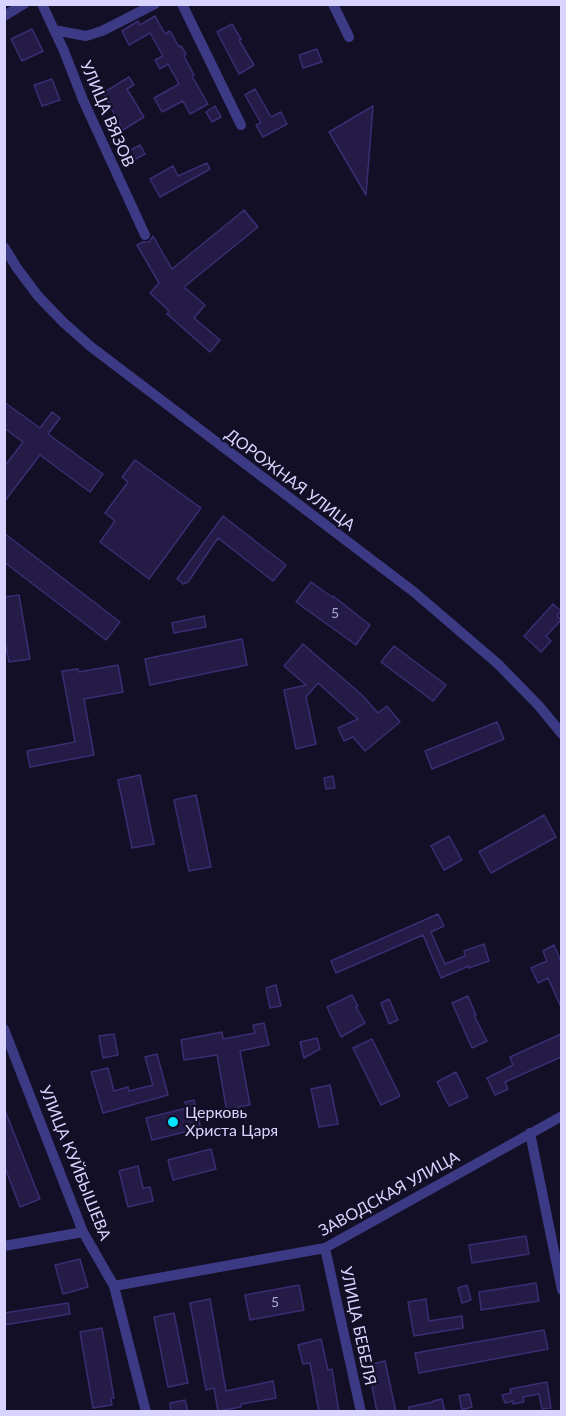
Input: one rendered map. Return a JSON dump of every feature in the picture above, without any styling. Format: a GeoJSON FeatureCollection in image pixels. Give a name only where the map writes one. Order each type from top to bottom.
{"type":"FeatureCollection","features":[{"type":"Feature","properties":{"kind":"street"},"geometry":{"type":"LineString","coordinates":[[4,16],[24,4]]}},
{"type":"Feature","properties":{"kind":"street","name":"УЛИЦА ВЯЗОВ"},"geometry":{"type":"LineString","coordinates":[[42,4],[145,235]]}},
{"type":"Feature","properties":{"kind":"street"},"geometry":{"type":"LineString","coordinates":[[54,30],[86,36],[102,31],[156,4]]}},
{"type":"Feature","properties":{"kind":"street"},"geometry":{"type":"LineString","coordinates":[[182,4],[240,124]]}},
{"type":"Feature","properties":{"kind":"street"},"geometry":{"type":"LineString","coordinates":[[333,4],[349,37]]}},
{"type":"Feature","properties":{"kind":"street","name":"ДОРОЖНАЯ УЛИЦА"},"geometry":{"type":"LineString","coordinates":[[4,247],[38,296],[63,322],[414,592],[498,664],[539,706],[561,734]]}},
{"type":"Feature","properties":{"kind":"street","name":"УЛИЦА КУЙБЫШЕВА"},"geometry":{"type":"LineString","coordinates":[[4,1029],[83,1232],[114,1286],[146,1412]]}},
{"type":"Feature","properties":{"kind":"street","name":"ЗАВОДСКАЯ УЛИЦА"},"geometry":{"type":"LineString","coordinates":[[114,1286],[325,1248],[561,1116]]}},
{"type":"Feature","properties":{"kind":"street"},"geometry":{"type":"LineString","coordinates":[[530,1133],[561,1290]]}},
{"type":"Feature","properties":{"kind":"street"},"geometry":{"type":"LineString","coordinates":[[4,1246],[83,1232]]}},
{"type":"Feature","properties":{"kind":"street","name":"УЛИЦА БЕБЕЛЯ"},"geometry":{"type":"LineString","coordinates":[[325,1248],[361,1412]]}},
{"type":"Feature","properties":{"kind":"building"},"geometry":{"type":"Polygon","coordinates":[[[155,16],[165,34],[170,31],[186,54],[184,56],[194,75],[192,76],[208,104],[190,114],[183,101],[162,112],[154,98],[179,84],[168,64],[160,69],[155,60],[163,56],[150,33],[129,45],[122,31],[138,21],[140,25],[155,16]]]}},
{"type":"Feature","properties":{"kind":"building"},"geometry":{"type":"Polygon","coordinates":[[[232,24],[254,65],[239,74],[217,32],[232,24]]]}},
{"type":"Feature","properties":{"kind":"building"},"geometry":{"type":"Polygon","coordinates":[[[32,29],[43,51],[22,61],[11,39],[32,29]]]}},
{"type":"Feature","properties":{"kind":"building"},"geometry":{"type":"Polygon","coordinates":[[[317,49],[322,62],[303,68],[299,55],[317,49]]]}},
{"type":"Feature","properties":{"kind":"building"},"geometry":{"type":"Polygon","coordinates":[[[129,77],[134,85],[127,89],[144,117],[123,130],[103,93],[129,77]]]}},
{"type":"Feature","properties":{"kind":"building"},"geometry":{"type":"Polygon","coordinates":[[[52,79],[60,100],[42,106],[34,85],[52,79]]]}},
{"type":"Feature","properties":{"kind":"building"},"geometry":{"type":"Polygon","coordinates":[[[255,89],[271,117],[281,112],[287,124],[263,137],[256,125],[261,123],[245,95],[255,89]]]}},
{"type":"Feature","properties":{"kind":"building"},"geometry":{"type":"Polygon","coordinates":[[[215,106],[221,117],[212,122],[206,112],[215,106]]]}},
{"type":"Feature","properties":{"kind":"building"},"geometry":{"type":"Polygon","coordinates":[[[373,106],[366,195],[329,132],[373,106]]]}},
{"type":"Feature","properties":{"kind":"building"},"geometry":{"type":"Polygon","coordinates":[[[140,145],[145,154],[128,163],[123,154],[140,145]]]}},
{"type":"Feature","properties":{"kind":"building"},"geometry":{"type":"Polygon","coordinates":[[[207,163],[210,169],[160,197],[150,179],[173,166],[178,176],[207,163]]]}},
{"type":"Feature","properties":{"kind":"building"},"geometry":{"type":"Polygon","coordinates":[[[244,210],[258,227],[184,287],[205,305],[194,318],[220,340],[210,352],[167,314],[169,311],[150,293],[159,283],[137,245],[149,242],[153,236],[172,269],[244,210]]]}},
{"type":"Feature","properties":{"kind":"building"},"geometry":{"type":"Polygon","coordinates":[[[4,402],[40,428],[52,412],[60,418],[48,434],[103,474],[90,492],[40,455],[4,502],[4,467],[23,442],[4,428],[4,402]]]}},
{"type":"Feature","properties":{"kind":"building"},"geometry":{"type":"Polygon","coordinates":[[[135,460],[201,508],[149,579],[100,542],[115,521],[105,513],[128,482],[122,477],[135,460]]]}},
{"type":"Feature","properties":{"kind":"building"},"geometry":{"type":"Polygon","coordinates":[[[223,516],[286,565],[273,581],[218,538],[188,582],[183,584],[177,579],[223,516]]]}},
{"type":"Feature","properties":{"kind":"building"},"geometry":{"type":"Polygon","coordinates":[[[4,533],[120,622],[106,640],[4,562],[4,533]]]}},
{"type":"Feature","properties":{"kind":"building"},"geometry":{"type":"Polygon","coordinates":[[[311,582],[370,625],[356,645],[296,602],[311,582]]]}},
{"type":"Feature","properties":{"kind":"building"},"geometry":{"type":"Polygon","coordinates":[[[19,595],[30,659],[9,662],[4,636],[4,597],[19,595]]]}},
{"type":"Feature","properties":{"kind":"building"},"geometry":{"type":"Polygon","coordinates":[[[553,604],[561,611],[557,616],[561,620],[546,636],[551,641],[541,652],[524,636],[553,604]]]}},
{"type":"Feature","properties":{"kind":"building"},"geometry":{"type":"Polygon","coordinates":[[[204,616],[206,627],[174,633],[172,623],[204,616]]]}},
{"type":"Feature","properties":{"kind":"building"},"geometry":{"type":"Polygon","coordinates":[[[242,639],[247,665],[150,685],[145,659],[242,639]]]}},
{"type":"Feature","properties":{"kind":"building"},"geometry":{"type":"Polygon","coordinates":[[[303,644],[362,695],[378,713],[387,706],[400,722],[365,751],[353,737],[344,741],[338,728],[358,719],[318,683],[306,697],[316,744],[296,749],[284,690],[306,685],[284,666],[303,644]]]}},
{"type":"Feature","properties":{"kind":"building"},"geometry":{"type":"Polygon","coordinates":[[[394,646],[446,685],[433,701],[381,662],[394,646]]]}},
{"type":"Feature","properties":{"kind":"building"},"geometry":{"type":"Polygon","coordinates":[[[118,665],[123,692],[84,699],[94,755],[30,767],[27,751],[75,742],[62,671],[78,669],[79,672],[118,665]]]}},
{"type":"Feature","properties":{"kind":"building"},"geometry":{"type":"Polygon","coordinates":[[[497,722],[504,739],[432,769],[425,751],[497,722]]]}},
{"type":"Feature","properties":{"kind":"building"},"geometry":{"type":"Polygon","coordinates":[[[140,775],[154,844],[132,848],[118,780],[140,775]]]}},
{"type":"Feature","properties":{"kind":"building"},"geometry":{"type":"Polygon","coordinates":[[[333,776],[335,788],[326,789],[324,778],[333,776]]]}},
{"type":"Feature","properties":{"kind":"building"},"geometry":{"type":"Polygon","coordinates":[[[196,795],[211,867],[189,871],[174,800],[196,795]]]}},
{"type":"Feature","properties":{"kind":"building"},"geometry":{"type":"Polygon","coordinates":[[[544,815],[556,837],[491,873],[479,852],[544,815]]]}},
{"type":"Feature","properties":{"kind":"building"},"geometry":{"type":"Polygon","coordinates":[[[449,836],[462,860],[444,870],[431,846],[449,836]]]}},
{"type":"Feature","properties":{"kind":"building"},"geometry":{"type":"Polygon","coordinates":[[[438,914],[444,926],[431,932],[445,964],[465,956],[464,951],[484,944],[489,961],[469,968],[469,966],[441,978],[423,935],[336,973],[331,961],[438,914]]]}},
{"type":"Feature","properties":{"kind":"building"},"geometry":{"type":"Polygon","coordinates":[[[554,945],[561,962],[561,1007],[548,978],[538,983],[531,968],[547,961],[543,951],[554,945]]]}},
{"type":"Feature","properties":{"kind":"building"},"geometry":{"type":"Polygon","coordinates":[[[276,985],[281,1006],[270,1008],[266,988],[276,985]]]}},
{"type":"Feature","properties":{"kind":"building"},"geometry":{"type":"Polygon","coordinates":[[[352,995],[365,1023],[341,1037],[327,1007],[352,995]]]}},
{"type":"Feature","properties":{"kind":"building"},"geometry":{"type":"Polygon","coordinates":[[[468,996],[476,1015],[474,1015],[487,1041],[472,1048],[452,1003],[468,996]]]}},
{"type":"Feature","properties":{"kind":"building"},"geometry":{"type":"Polygon","coordinates":[[[389,999],[398,1020],[389,1024],[381,1003],[389,999]]]}},
{"type":"Feature","properties":{"kind":"building"},"geometry":{"type":"Polygon","coordinates":[[[264,1023],[269,1045],[240,1051],[250,1105],[238,1107],[239,1115],[228,1118],[217,1055],[184,1060],[181,1040],[222,1032],[223,1039],[255,1033],[253,1025],[264,1023]]]}},
{"type":"Feature","properties":{"kind":"building"},"geometry":{"type":"Polygon","coordinates":[[[114,1034],[118,1055],[103,1058],[99,1036],[114,1034]]]}},
{"type":"Feature","properties":{"kind":"building"},"geometry":{"type":"Polygon","coordinates":[[[561,1034],[561,1057],[505,1082],[508,1089],[495,1095],[487,1078],[513,1065],[510,1057],[561,1034]]]}},
{"type":"Feature","properties":{"kind":"building"},"geometry":{"type":"Polygon","coordinates":[[[317,1038],[320,1049],[304,1058],[300,1042],[317,1038]]]}},
{"type":"Feature","properties":{"kind":"building"},"geometry":{"type":"Polygon","coordinates":[[[372,1039],[400,1096],[381,1105],[353,1048],[372,1039]]]}},
{"type":"Feature","properties":{"kind":"building"},"geometry":{"type":"Polygon","coordinates":[[[157,1054],[168,1095],[103,1113],[91,1072],[108,1068],[114,1091],[128,1087],[129,1091],[153,1085],[145,1057],[157,1054]]]}},
{"type":"Feature","properties":{"kind":"building"},"geometry":{"type":"Polygon","coordinates":[[[456,1072],[468,1097],[449,1106],[437,1082],[456,1072]]]}},
{"type":"Feature","properties":{"kind":"building"},"geometry":{"type":"Polygon","coordinates":[[[330,1085],[338,1124],[319,1127],[311,1089],[330,1085]]]}},
{"type":"Feature","properties":{"kind":"building","name":"Церковь Христа Царя"},"geometry":{"type":"Polygon","coordinates":[[[194,1100],[202,1133],[194,1135],[193,1130],[152,1140],[146,1118],[187,1108],[185,1102],[194,1100]]]}},
{"type":"Feature","properties":{"kind":"building"},"geometry":{"type":"Polygon","coordinates":[[[4,1108],[40,1199],[20,1207],[4,1165],[4,1108]]]}},
{"type":"Feature","properties":{"kind":"building"},"geometry":{"type":"Polygon","coordinates":[[[211,1149],[216,1169],[173,1180],[168,1160],[211,1149]]]}},
{"type":"Feature","properties":{"kind":"building"},"geometry":{"type":"Polygon","coordinates":[[[138,1166],[143,1188],[150,1187],[153,1201],[128,1207],[119,1171],[138,1166]]]}},
{"type":"Feature","properties":{"kind":"building"},"geometry":{"type":"Polygon","coordinates":[[[526,1236],[529,1254],[472,1263],[469,1245],[526,1236]]]}},
{"type":"Feature","properties":{"kind":"building"},"geometry":{"type":"Polygon","coordinates":[[[80,1259],[88,1287],[63,1294],[55,1265],[80,1259]]]}},
{"type":"Feature","properties":{"kind":"building"},"geometry":{"type":"Polygon","coordinates":[[[536,1283],[539,1301],[481,1310],[479,1292],[536,1283]]]}},
{"type":"Feature","properties":{"kind":"building"},"geometry":{"type":"Polygon","coordinates":[[[299,1285],[304,1310],[250,1320],[245,1295],[299,1285]]]}},
{"type":"Feature","properties":{"kind":"building"},"geometry":{"type":"Polygon","coordinates":[[[467,1285],[471,1300],[462,1303],[458,1288],[467,1285]]]}},
{"type":"Feature","properties":{"kind":"building"},"geometry":{"type":"Polygon","coordinates":[[[210,1299],[226,1391],[273,1381],[276,1398],[241,1404],[241,1407],[218,1411],[214,1388],[206,1390],[190,1303],[210,1299]]]}},
{"type":"Feature","properties":{"kind":"building"},"geometry":{"type":"Polygon","coordinates":[[[426,1299],[429,1321],[462,1316],[463,1328],[414,1336],[408,1302],[426,1299]]]}},
{"type":"Feature","properties":{"kind":"building"},"geometry":{"type":"Polygon","coordinates":[[[68,1303],[70,1314],[4,1325],[4,1313],[68,1303]]]}},
{"type":"Feature","properties":{"kind":"building"},"geometry":{"type":"Polygon","coordinates":[[[174,1313],[188,1383],[168,1387],[154,1317],[174,1313]]]}},
{"type":"Feature","properties":{"kind":"building"},"geometry":{"type":"Polygon","coordinates":[[[102,1328],[114,1398],[111,1398],[112,1405],[93,1408],[80,1332],[102,1328]]]}},
{"type":"Feature","properties":{"kind":"building"},"geometry":{"type":"Polygon","coordinates":[[[544,1330],[548,1349],[419,1373],[415,1353],[544,1330]]]}},
{"type":"Feature","properties":{"kind":"building"},"geometry":{"type":"Polygon","coordinates":[[[321,1339],[328,1370],[332,1369],[339,1412],[319,1412],[310,1363],[303,1364],[298,1345],[321,1339]]]}},
{"type":"Feature","properties":{"kind":"building"},"geometry":{"type":"Polygon","coordinates":[[[385,1361],[396,1412],[377,1412],[368,1365],[385,1361]]]}},
{"type":"Feature","properties":{"kind":"building"},"geometry":{"type":"Polygon","coordinates":[[[547,1382],[551,1408],[542,1409],[539,1394],[523,1397],[524,1402],[505,1403],[502,1395],[511,1393],[510,1389],[547,1382]]]}},
{"type":"Feature","properties":{"kind":"building"},"geometry":{"type":"Polygon","coordinates":[[[469,1394],[472,1407],[462,1410],[459,1396],[469,1394]]]}},
{"type":"Feature","properties":{"kind":"building"},"geometry":{"type":"Polygon","coordinates":[[[442,1399],[445,1412],[409,1412],[409,1407],[442,1399]]]}},
{"type":"Feature","properties":{"kind":"building"},"geometry":{"type":"Polygon","coordinates":[[[185,1400],[188,1412],[171,1412],[170,1403],[185,1400]]]}},
{"type":"Feature","properties":{"kind":"place","name":"Церковь Христа Царя"},"geometry":{"type":"Point","coordinates":[173,1122]}}]}
